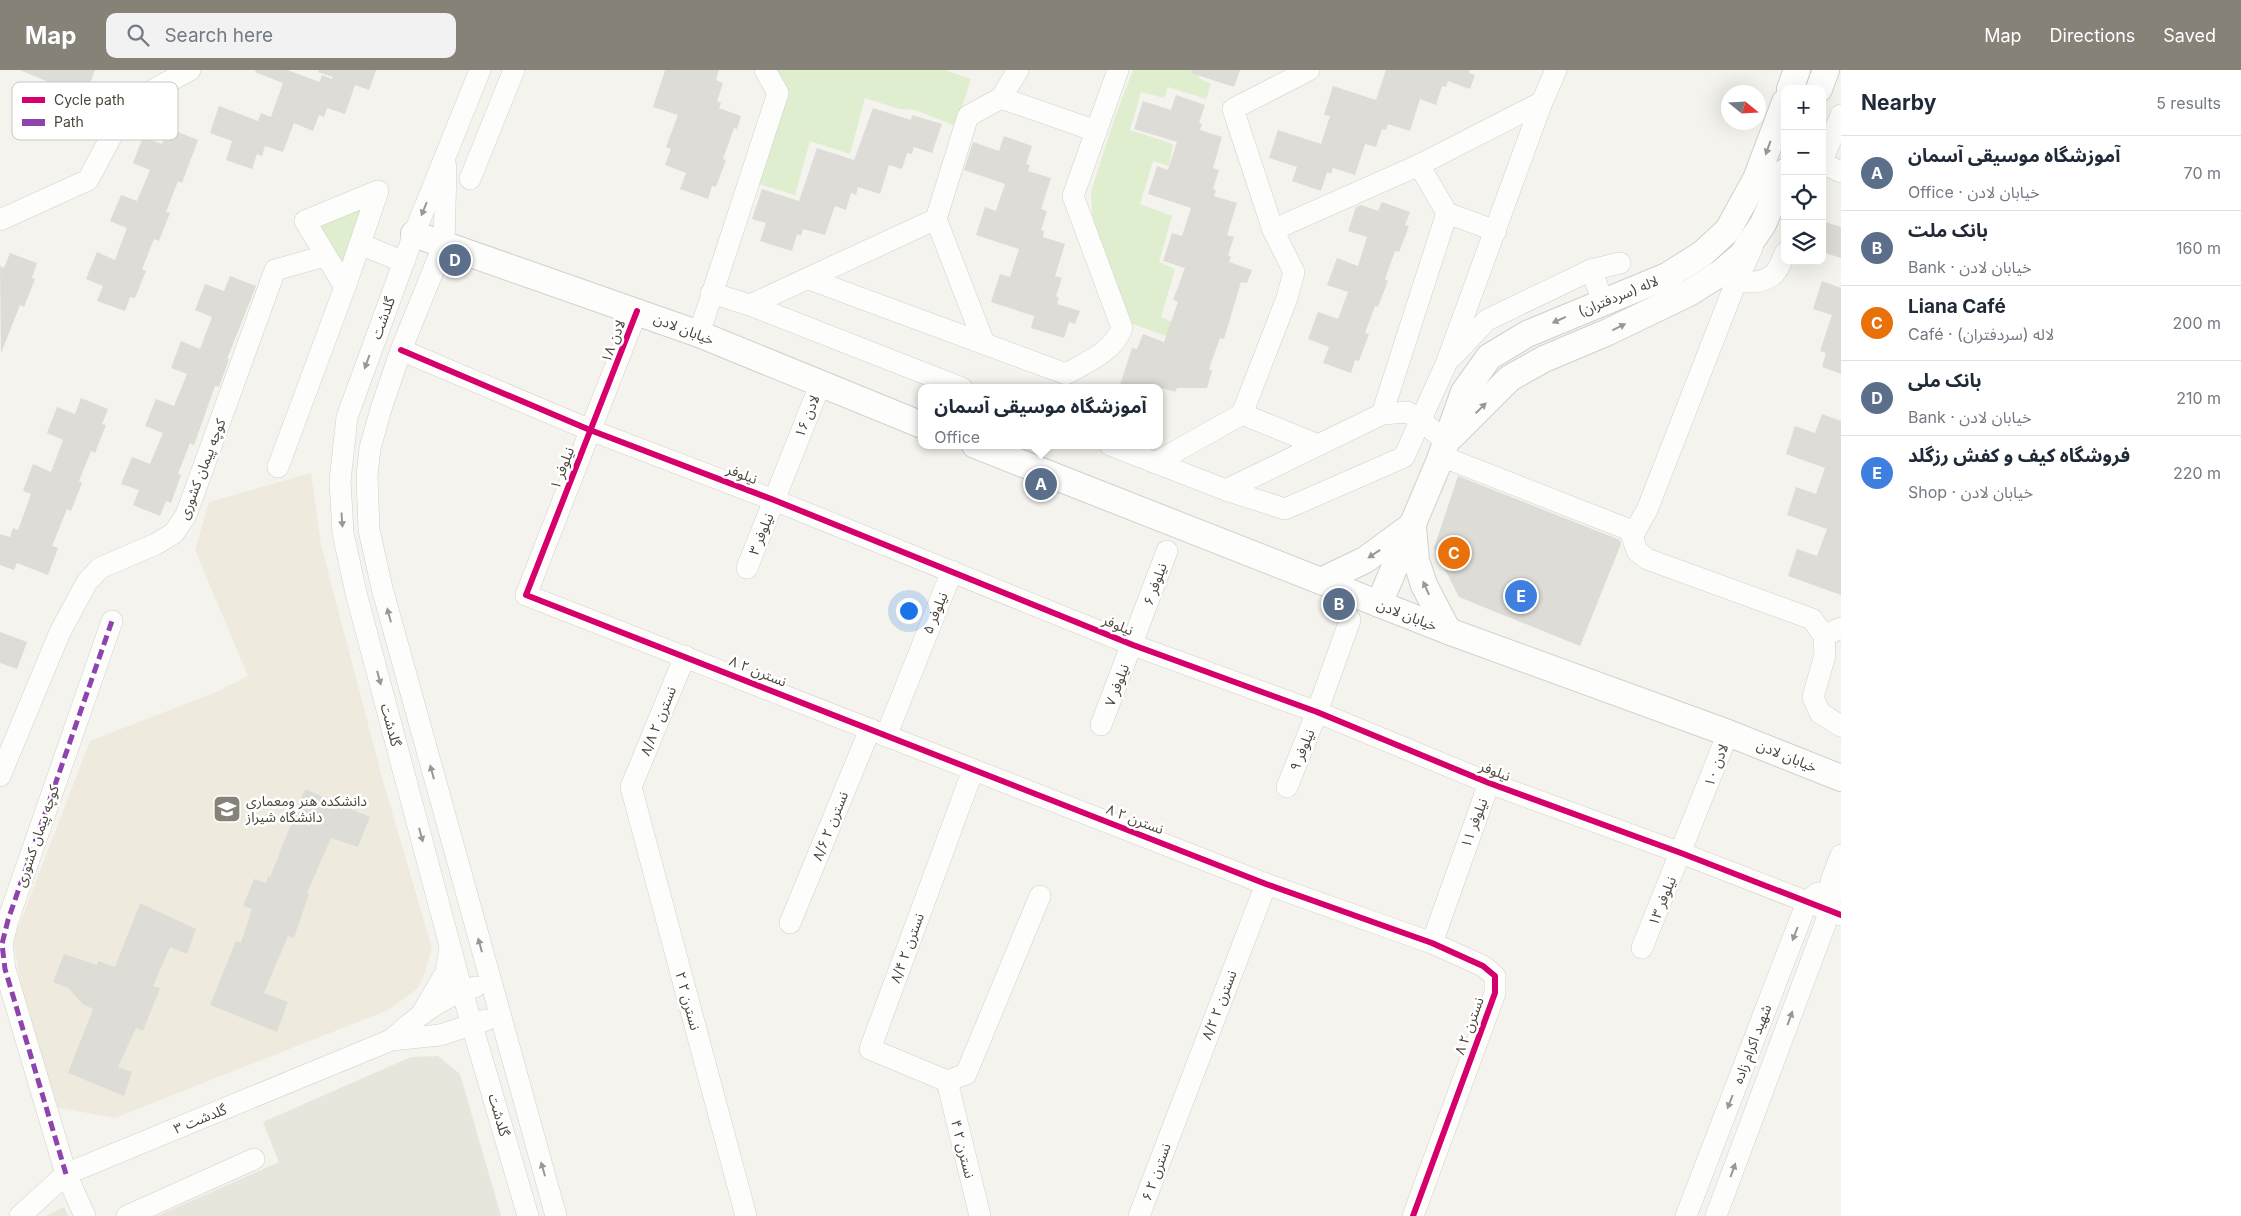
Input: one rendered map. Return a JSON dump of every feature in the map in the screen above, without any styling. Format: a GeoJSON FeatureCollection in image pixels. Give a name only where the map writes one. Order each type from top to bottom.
{"type":"FeatureCollection","features":[{"type":"Feature","properties":{"kind":"street"},"geometry":{"type":"LineString","coordinates":[[168,82],[190,70]]}},
{"type":"Feature","properties":{"kind":"street"},"geometry":{"type":"LineString","coordinates":[[444,244],[447,152],[480,70]]}},
{"type":"Feature","properties":{"kind":"street"},"geometry":{"type":"LineString","coordinates":[[470,179],[514,70]]}},
{"type":"Feature","properties":{"kind":"street"},"geometry":{"type":"LineString","coordinates":[[699,334],[778,93],[765,70]]}},
{"type":"Feature","properties":{"kind":"street"},"geometry":{"type":"LineString","coordinates":[[984,343],[936,220],[968,116],[1001,98],[1018,70]]}},
{"type":"Feature","properties":{"kind":"street"},"geometry":{"type":"LineString","coordinates":[[810,279],[984,343],[1063,381],[1102,354],[1118,340],[1122,328],[1073,196],[1118,70]]}},
{"type":"Feature","properties":{"kind":"street"},"geometry":{"type":"LineString","coordinates":[[1155,463],[1242,414],[1287,298],[1294,272],[1273,230],[1233,109],[1309,70]]}},
{"type":"Feature","properties":{"kind":"street"},"geometry":{"type":"LineString","coordinates":[[1120,449],[1226,490],[1285,509],[1404,457],[1446,364],[1542,102],[1556,70]]}},
{"type":"Feature","properties":{"kind":"street"},"geometry":{"type":"LineString","coordinates":[[1791,85],[1797,70]]}},
{"type":"Feature","properties":{"kind":"street"},"geometry":{"type":"LineString","coordinates":[[1820,85],[1826,70]]}},
{"type":"Feature","properties":{"kind":"street"},"geometry":{"type":"LineString","coordinates":[[1001,98],[1096,131]]}},
{"type":"Feature","properties":{"kind":"street"},"geometry":{"type":"LineString","coordinates":[[1273,230],[1419,165],[1542,102]]}},
{"type":"Feature","properties":{"kind":"street","name":"لاله (سردفتران)"},"geometry":{"type":"LineString","coordinates":[[1379,604],[1442,453],[1464,392],[1489,357],[1527,334],[1667,276],[1702,254],[1728,230],[1756,179],[1781,113]]}},
{"type":"Feature","properties":{"kind":"street"},"geometry":{"type":"LineString","coordinates":[[1826,152],[1841,115]]}},
{"type":"Feature","properties":{"kind":"street"},"geometry":{"type":"LineString","coordinates":[[0,220],[88,180],[109,140]]}},
{"type":"Feature","properties":{"kind":"street","name":"گلدشت"},"geometry":{"type":"LineString","coordinates":[[447,152],[414,234],[347,416],[342,447],[340,481],[343,533],[356,593],[462,991],[528,1216]]}},
{"type":"Feature","properties":{"kind":"street"},"geometry":{"type":"LineString","coordinates":[[1826,164],[1841,172]]}},
{"type":"Feature","properties":{"kind":"street"},"geometry":{"type":"LineString","coordinates":[[1419,165],[1447,213],[1496,231]]}},
{"type":"Feature","properties":{"kind":"street","name":"لاله (سردفتران)"},"geometry":{"type":"LineString","coordinates":[[1442,453],[1510,378],[1544,359],[1608,332],[1689,293],[1728,278],[1763,224],[1784,175]]}},
{"type":"Feature","properties":{"kind":"street"},"geometry":{"type":"LineString","coordinates":[[278,467],[345,287],[378,191],[305,221],[345,287]]}},
{"type":"Feature","properties":{"kind":"street"},"geometry":{"type":"LineString","coordinates":[[1382,414],[1447,213]]}},
{"type":"Feature","properties":{"kind":"street"},"geometry":{"type":"LineString","coordinates":[[750,306],[936,220]]}},
{"type":"Feature","properties":{"kind":"street","name":"خیابان لادن"},"geometry":{"type":"LineString","coordinates":[[414,234],[699,334],[820,385],[918,422]]}},
{"type":"Feature","properties":{"kind":"street"},"geometry":{"type":"LineString","coordinates":[[360,244],[404,262]]}},
{"type":"Feature","properties":{"kind":"street","name":"گلدشت"},"geometry":{"type":"LineString","coordinates":[[444,244],[401,350],[380,409],[370,448],[367,476],[369,530],[382,588],[556,1216]]}},
{"type":"Feature","properties":{"kind":"street"},"geometry":{"type":"LineString","coordinates":[[1702,254],[1728,278],[1758,281],[1774,273],[1781,262]]}},
{"type":"Feature","properties":{"kind":"street","name":"کوچه پیمان کشوری"},"geometry":{"type":"LineString","coordinates":[[0,776],[60,632],[87,582],[100,568],[156,544],[174,533],[186,515],[275,270],[325,256]]}},
{"type":"Feature","properties":{"kind":"street"},"geometry":{"type":"LineString","coordinates":[[1446,364],[1487,320],[1591,270],[1620,263]]}},
{"type":"Feature","properties":{"kind":"street"},"geometry":{"type":"LineString","coordinates":[[1591,270],[1603,301]]}},
{"type":"Feature","properties":{"kind":"street"},"geometry":{"type":"LineString","coordinates":[[1728,278],[1648,510],[1634,534],[1637,550],[1647,559],[1812,619],[1833,632],[1813,697],[1820,713],[1841,726]]}},
{"type":"Feature","properties":{"kind":"street"},"geometry":{"type":"LineString","coordinates":[[711,293],[750,306],[952,384]]}},
{"type":"Feature","properties":{"kind":"street","name":"۱۸ لادن"},"geometry":{"type":"LineString","coordinates":[[590,430],[637,311]]}},
{"type":"Feature","properties":{"kind":"street","name":"نیلوفر"},"geometry":{"type":"LineString","coordinates":[[401,350],[590,430],[774,500],[1132,644],[1317,712],[1489,783],[1681,853],[1835,913]]}},
{"type":"Feature","properties":{"kind":"street","name":"۱۶ لادن"},"geometry":{"type":"LineString","coordinates":[[774,500],[820,385]]}},
{"type":"Feature","properties":{"kind":"street"},"geometry":{"type":"LineString","coordinates":[[1226,490],[1382,414],[1407,412],[1420,419],[1442,453],[1634,534]]}},
{"type":"Feature","properties":{"kind":"street"},"geometry":{"type":"LineString","coordinates":[[1242,414],[1318,446]]}},
{"type":"Feature","properties":{"kind":"street","name":"۱ نیلوفر"},"geometry":{"type":"LineString","coordinates":[[526,596],[590,430]]}},
{"type":"Feature","properties":{"kind":"street","name":"خیابان لادن"},"geometry":{"type":"LineString","coordinates":[[985,449],[1448,631],[1728,732],[1841,778]]}},
{"type":"Feature","properties":{"kind":"street","name":"۳ نیلوفر"},"geometry":{"type":"LineString","coordinates":[[747,568],[774,500]]}},
{"type":"Feature","properties":{"kind":"street"},"geometry":{"type":"LineString","coordinates":[[1321,581],[1365,560],[1413,525]]}},
{"type":"Feature","properties":{"kind":"street"},"geometry":{"type":"LineString","coordinates":[[1413,525],[1416,560],[1424,585],[1448,631]]}},
{"type":"Feature","properties":{"kind":"street","name":"۶ نیلوفر"},"geometry":{"type":"LineString","coordinates":[[1132,644],[1167,551]]}},
{"type":"Feature","properties":{"kind":"street","name":"۵ نیلوفر"},"geometry":{"type":"LineString","coordinates":[[878,733],[918,656],[952,571]]}},
{"type":"Feature","properties":{"kind":"street"},"geometry":{"type":"LineString","coordinates":[[356,593],[382,588]]}},
{"type":"Feature","properties":{"kind":"street","name":"۸ نسترن ۲"},"geometry":{"type":"LineString","coordinates":[[526,596],[685,656],[1266,884],[1432,943],[1483,966],[1495,976],[1495,993],[1413,1216]]}},
{"type":"Feature","properties":{"kind":"street","name":"۹ نیلوفر"},"geometry":{"type":"LineString","coordinates":[[1286,787],[1317,712],[1350,620]]}},
{"type":"Feature","properties":{"kind":"street","name":"کوچه پیمان کشوری"},"geometry":{"type":"LineString","coordinates":[[85,1216],[66,1174],[2,968],[2,944],[8,920],[112,621]]}},
{"type":"Feature","properties":{"kind":"street","name":"۷ نیلوفر"},"geometry":{"type":"LineString","coordinates":[[1101,725],[1132,644]]}},
{"type":"Feature","properties":{"kind":"street","name":"۸/۸ نسترن ۲"},"geometry":{"type":"LineString","coordinates":[[631,787],[685,656]]}},
{"type":"Feature","properties":{"kind":"street","name":"۱۰ لادن"},"geometry":{"type":"LineString","coordinates":[[1681,853],[1728,732]]}},
{"type":"Feature","properties":{"kind":"street","name":"۸/۶ نسترن ۲"},"geometry":{"type":"LineString","coordinates":[[790,923],[878,733]]}},
{"type":"Feature","properties":{"kind":"street","name":"۸/۴ نسترن ۲"},"geometry":{"type":"LineString","coordinates":[[946,1081],[870,1049],[973,770]]}},
{"type":"Feature","properties":{"kind":"street","name":"۱۱ نیلوفر"},"geometry":{"type":"LineString","coordinates":[[1432,943],[1458,864],[1489,783]]}},
{"type":"Feature","properties":{"kind":"street","name":"۲ نسترن ۲"},"geometry":{"type":"LineString","coordinates":[[631,787],[746,1216]]}},
{"type":"Feature","properties":{"kind":"street","name":"۱۳ نیلوفر"},"geometry":{"type":"LineString","coordinates":[[1642,948],[1681,853]]}},
{"type":"Feature","properties":{"kind":"street","name":"شهید اکرام زاده"},"geometry":{"type":"LineString","coordinates":[[1692,1214],[1807,902],[1831,881],[1841,855]]}},
{"type":"Feature","properties":{"kind":"street","name":"شهید اکرام زاده"},"geometry":{"type":"LineString","coordinates":[[1716,1216],[1835,913],[1831,881]]}},
{"type":"Feature","properties":{"kind":"street","name":"۸/۲ نسترن ۲"},"geometry":{"type":"LineString","coordinates":[[1172,1127],[1266,884]]}},
{"type":"Feature","properties":{"kind":"street"},"geometry":{"type":"LineString","coordinates":[[946,1081],[966,1074],[1040,896]]}},
{"type":"Feature","properties":{"kind":"street"},"geometry":{"type":"LineString","coordinates":[[424,1010],[446,972],[450,946]]}},
{"type":"Feature","properties":{"kind":"street"},"geometry":{"type":"LineString","coordinates":[[392,1040],[424,1010],[462,991],[490,983]]}},
{"type":"Feature","properties":{"kind":"street"},"geometry":{"type":"LineString","coordinates":[[392,1040],[440,1035],[500,1016]]}},
{"type":"Feature","properties":{"kind":"street"},"geometry":{"type":"LineString","coordinates":[[440,1035],[456,1040],[470,1052],[483,1058]]}},
{"type":"Feature","properties":{"kind":"street","name":"گلدشت ۳"},"geometry":{"type":"LineString","coordinates":[[20,1216],[66,1174],[392,1040]]}},
{"type":"Feature","properties":{"kind":"street","name":"۴ نسترن ۲"},"geometry":{"type":"LineString","coordinates":[[946,1081],[980,1216]]}},
{"type":"Feature","properties":{"kind":"street","name":"۶ نسترن ۲"},"geometry":{"type":"LineString","coordinates":[[1140,1216],[1172,1127]]}},
{"type":"Feature","properties":{"kind":"street"},"geometry":{"type":"LineString","coordinates":[[127,1216],[254,1159]]}},
{"type":"Feature","properties":{"kind":"shaded area","name":"دانشکده هنر‌ ومعماری دانشگاه شیراز"},"geometry":{"type":"Polygon","coordinates":[[[311,473],[321,545],[383,781],[432,948],[423,979],[416,990],[388,1010],[115,1118],[55,1107],[25,1006],[13,941],[90,741],[216,692],[248,676],[195,550],[209,502],[311,473]]]}},
{"type":"Feature","properties":{"kind":"shaded area"},"geometry":{"type":"Polygon","coordinates":[[[438,1056],[460,1074],[501,1216],[157,1216],[279,1162],[263,1122],[411,1057],[438,1056]]]}},
{"type":"Feature","properties":{"kind":"shaded area"},"geometry":{"type":"Polygon","coordinates":[[[64,1207],[68,1216],[46,1216],[64,1207]]]}},
{"type":"Feature","properties":{"kind":"green space"},"geometry":{"type":"Polygon","coordinates":[[[774,70],[945,70],[971,79],[956,126],[915,110],[899,109],[865,98],[850,154],[810,141],[795,195],[755,183],[774,70]]]}},
{"type":"Feature","properties":{"kind":"green space"},"geometry":{"type":"Polygon","coordinates":[[[1133,70],[1201,70],[1199,78],[1211,84],[1206,99],[1168,87],[1164,98],[1141,92],[1130,130],[1173,144],[1169,166],[1153,161],[1140,204],[1172,216],[1159,262],[1175,269],[1161,317],[1185,328],[1182,342],[1128,322],[1093,230],[1091,192],[1115,117],[1133,70]]]}},
{"type":"Feature","properties":{"kind":"green space"},"geometry":{"type":"Polygon","coordinates":[[[366,205],[344,270],[315,225],[366,205]]]}},
{"type":"Feature","properties":{"kind":"building"},"geometry":{"type":"Polygon","coordinates":[[[20,70],[95,70],[91,82],[48,82],[20,70]]]}},
{"type":"Feature","properties":{"kind":"building"},"geometry":{"type":"Polygon","coordinates":[[[256,70],[287,70],[320,82],[322,75],[332,79],[333,77],[318,72],[319,70],[376,70],[369,90],[355,85],[345,114],[327,108],[324,117],[319,115],[313,131],[294,123],[283,152],[265,146],[262,156],[257,154],[252,169],[226,160],[232,141],[210,133],[219,106],[258,121],[261,113],[271,117],[283,83],[255,72],[256,70]]]}},
{"type":"Feature","properties":{"kind":"building"},"geometry":{"type":"Polygon","coordinates":[[[665,70],[719,70],[716,80],[723,83],[717,101],[721,103],[719,108],[741,116],[737,129],[734,128],[723,159],[726,160],[716,187],[712,186],[708,199],[680,189],[686,173],[665,165],[671,149],[666,147],[678,115],[653,107],[665,70]]]}},
{"type":"Feature","properties":{"kind":"building"},"geometry":{"type":"Polygon","coordinates":[[[1192,70],[1240,70],[1234,87],[1191,73],[1192,70]]]}},
{"type":"Feature","properties":{"kind":"building"},"geometry":{"type":"Polygon","coordinates":[[[1386,70],[1470,70],[1469,73],[1475,75],[1470,89],[1448,81],[1446,87],[1442,86],[1436,105],[1420,99],[1410,131],[1388,124],[1386,130],[1382,129],[1376,147],[1365,144],[1355,175],[1333,168],[1331,174],[1327,172],[1321,191],[1292,181],[1297,167],[1269,158],[1278,130],[1321,144],[1330,116],[1324,115],[1333,86],[1376,100],[1386,70]]]}},
{"type":"Feature","properties":{"kind":"building"},"geometry":{"type":"Polygon","coordinates":[[[1176,95],[1205,105],[1199,123],[1202,124],[1200,130],[1222,137],[1213,168],[1219,170],[1213,189],[1216,190],[1214,196],[1237,203],[1227,235],[1234,237],[1228,255],[1231,257],[1229,262],[1252,270],[1247,283],[1241,282],[1224,339],[1220,338],[1209,369],[1212,371],[1207,388],[1177,388],[1175,392],[1163,388],[1163,384],[1120,384],[1132,348],[1137,349],[1143,334],[1164,342],[1178,302],[1173,300],[1185,268],[1163,261],[1172,233],[1182,236],[1191,208],[1148,194],[1157,166],[1168,170],[1177,142],[1134,129],[1143,101],[1171,110],[1176,95]]]}},
{"type":"Feature","properties":{"kind":"building"},"geometry":{"type":"Polygon","coordinates":[[[873,108],[911,120],[912,115],[942,124],[932,153],[914,147],[912,154],[907,153],[902,169],[889,165],[880,194],[858,187],[856,195],[851,193],[846,210],[835,206],[825,235],[803,229],[801,236],[797,234],[792,251],[760,241],[766,223],[752,219],[762,189],[799,201],[817,148],[854,160],[873,108]]]}},
{"type":"Feature","properties":{"kind":"building"},"geometry":{"type":"Polygon","coordinates":[[[178,132],[198,140],[182,183],[178,181],[166,212],[170,213],[159,241],[154,239],[142,269],[146,271],[135,298],[130,297],[125,311],[97,301],[103,286],[86,279],[97,252],[115,260],[127,228],[110,221],[121,195],[137,201],[150,170],[133,163],[142,140],[151,140],[162,144],[164,140],[178,140],[178,132]]]}},
{"type":"Feature","properties":{"kind":"building"},"geometry":{"type":"Polygon","coordinates":[[[1004,136],[1032,146],[1026,164],[1030,165],[1028,171],[1051,178],[1041,209],[1047,211],[1041,230],[1044,231],[1043,237],[1065,244],[1055,276],[1062,278],[1056,296],[1059,298],[1057,304],[1080,311],[1075,324],[1069,322],[1064,338],[1031,328],[1034,316],[991,302],[1000,274],[1010,277],[1019,249],[976,235],[985,207],[996,211],[1005,184],[964,170],[973,142],[999,151],[1004,136]]]}},
{"type":"Feature","properties":{"kind":"building"},"geometry":{"type":"Polygon","coordinates":[[[1382,202],[1410,212],[1405,225],[1409,226],[1399,252],[1395,251],[1385,279],[1388,281],[1378,307],[1375,306],[1365,333],[1369,334],[1359,361],[1355,360],[1351,373],[1323,363],[1329,347],[1308,339],[1318,312],[1338,319],[1348,292],[1327,285],[1337,258],[1358,266],[1367,237],[1348,231],[1356,207],[1361,205],[1378,211],[1382,202]]]}},
{"type":"Feature","properties":{"kind":"building"},"geometry":{"type":"Polygon","coordinates":[[[1826,222],[1841,227],[1841,258],[1826,253],[1826,222]]]}},
{"type":"Feature","properties":{"kind":"building"},"geometry":{"type":"Polygon","coordinates":[[[10,253],[37,263],[32,278],[35,279],[24,307],[20,305],[1,353],[0,266],[4,268],[10,253]]]}},
{"type":"Feature","properties":{"kind":"building"},"geometry":{"type":"Polygon","coordinates":[[[230,276],[256,286],[227,359],[229,359],[219,387],[215,386],[194,445],[190,443],[178,474],[181,475],[171,503],[166,501],[160,516],[133,505],[139,490],[121,484],[132,457],[150,464],[163,433],[145,426],[156,399],[174,406],[187,374],[171,368],[181,341],[200,349],[212,317],[195,310],[205,284],[224,291],[230,276]]]}},
{"type":"Feature","properties":{"kind":"building"},"geometry":{"type":"Polygon","coordinates":[[[1822,281],[1841,288],[1841,374],[1822,367],[1826,353],[1820,351],[1832,315],[1813,309],[1822,281]]]}},
{"type":"Feature","properties":{"kind":"building"},"geometry":{"type":"Polygon","coordinates":[[[81,398],[108,409],[102,424],[106,425],[95,453],[91,451],[79,481],[82,483],[71,511],[67,509],[52,546],[58,548],[48,575],[17,563],[14,570],[0,565],[0,534],[10,537],[13,528],[18,530],[31,494],[23,491],[33,464],[51,472],[63,440],[47,433],[57,407],[75,414],[81,398]]]}},
{"type":"Feature","properties":{"kind":"building"},"geometry":{"type":"Polygon","coordinates":[[[1822,414],[1841,421],[1841,595],[1788,576],[1797,549],[1817,556],[1827,529],[1787,515],[1796,487],[1816,494],[1825,468],[1786,454],[1795,426],[1815,433],[1822,414]]]}},
{"type":"Feature","properties":{"kind":"building"},"geometry":{"type":"Polygon","coordinates":[[[1458,476],[1620,540],[1621,544],[1580,646],[1459,597],[1434,548],[1458,476]]]}},
{"type":"Feature","properties":{"kind":"building"},"geometry":{"type":"Polygon","coordinates":[[[0,632],[27,642],[17,669],[0,663],[0,632]]]}},
{"type":"Feature","properties":{"kind":"building"},"geometry":{"type":"Polygon","coordinates":[[[305,789],[370,817],[358,847],[331,838],[307,893],[309,894],[294,938],[288,936],[264,993],[288,1002],[277,1032],[210,1005],[236,941],[241,943],[252,909],[243,906],[254,879],[266,883],[268,876],[270,877],[305,789]]]}},
{"type":"Feature","properties":{"kind":"building"},"geometry":{"type":"Polygon","coordinates":[[[140,903],[196,929],[187,954],[170,947],[153,986],[160,988],[143,1031],[136,1028],[118,1067],[132,1072],[124,1096],[68,1073],[93,1009],[84,1005],[68,988],[53,982],[64,954],[97,965],[98,961],[115,967],[140,903]]]}},
{"type":"Feature","properties":{"kind":"marked path"},"geometry":{"type":"LineString","coordinates":[[66,1174],[5,969],[2,944],[8,920],[112,621]]}},
{"type":"Feature","properties":{"kind":"cycle path"},"geometry":{"type":"LineString","coordinates":[[637,311],[526,595],[1266,884],[1432,943],[1483,966],[1495,976],[1495,993],[1413,1216]]}},
{"type":"Feature","properties":{"kind":"cycle path"},"geometry":{"type":"LineString","coordinates":[[401,350],[590,430],[774,500],[1133,645],[1317,712],[1489,783],[1681,853],[1841,915]]}},
{"type":"Feature","properties":{"kind":"place","name":"بانک ملی"},"geometry":{"type":"Point","coordinates":[455,260]}},
{"type":"Feature","properties":{"kind":"place","name":"آموزشگاه موسیقی آسمان"},"geometry":{"type":"Point","coordinates":[1041,484]}},
{"type":"Feature","properties":{"kind":"place","name":"Liana Café"},"geometry":{"type":"Point","coordinates":[1454,553]}},
{"type":"Feature","properties":{"kind":"place","name":"فروشگاه کیف و کفش رزگلد"},"geometry":{"type":"Point","coordinates":[1521,596]}},
{"type":"Feature","properties":{"kind":"place","name":"بانک ملت"},"geometry":{"type":"Point","coordinates":[1339,604]}},
{"type":"Feature","properties":{"kind":"place","name":"دانشکده هنر‌ ومعماری دانشگاه شیراز"},"geometry":{"type":"Point","coordinates":[227,809]}}]}
